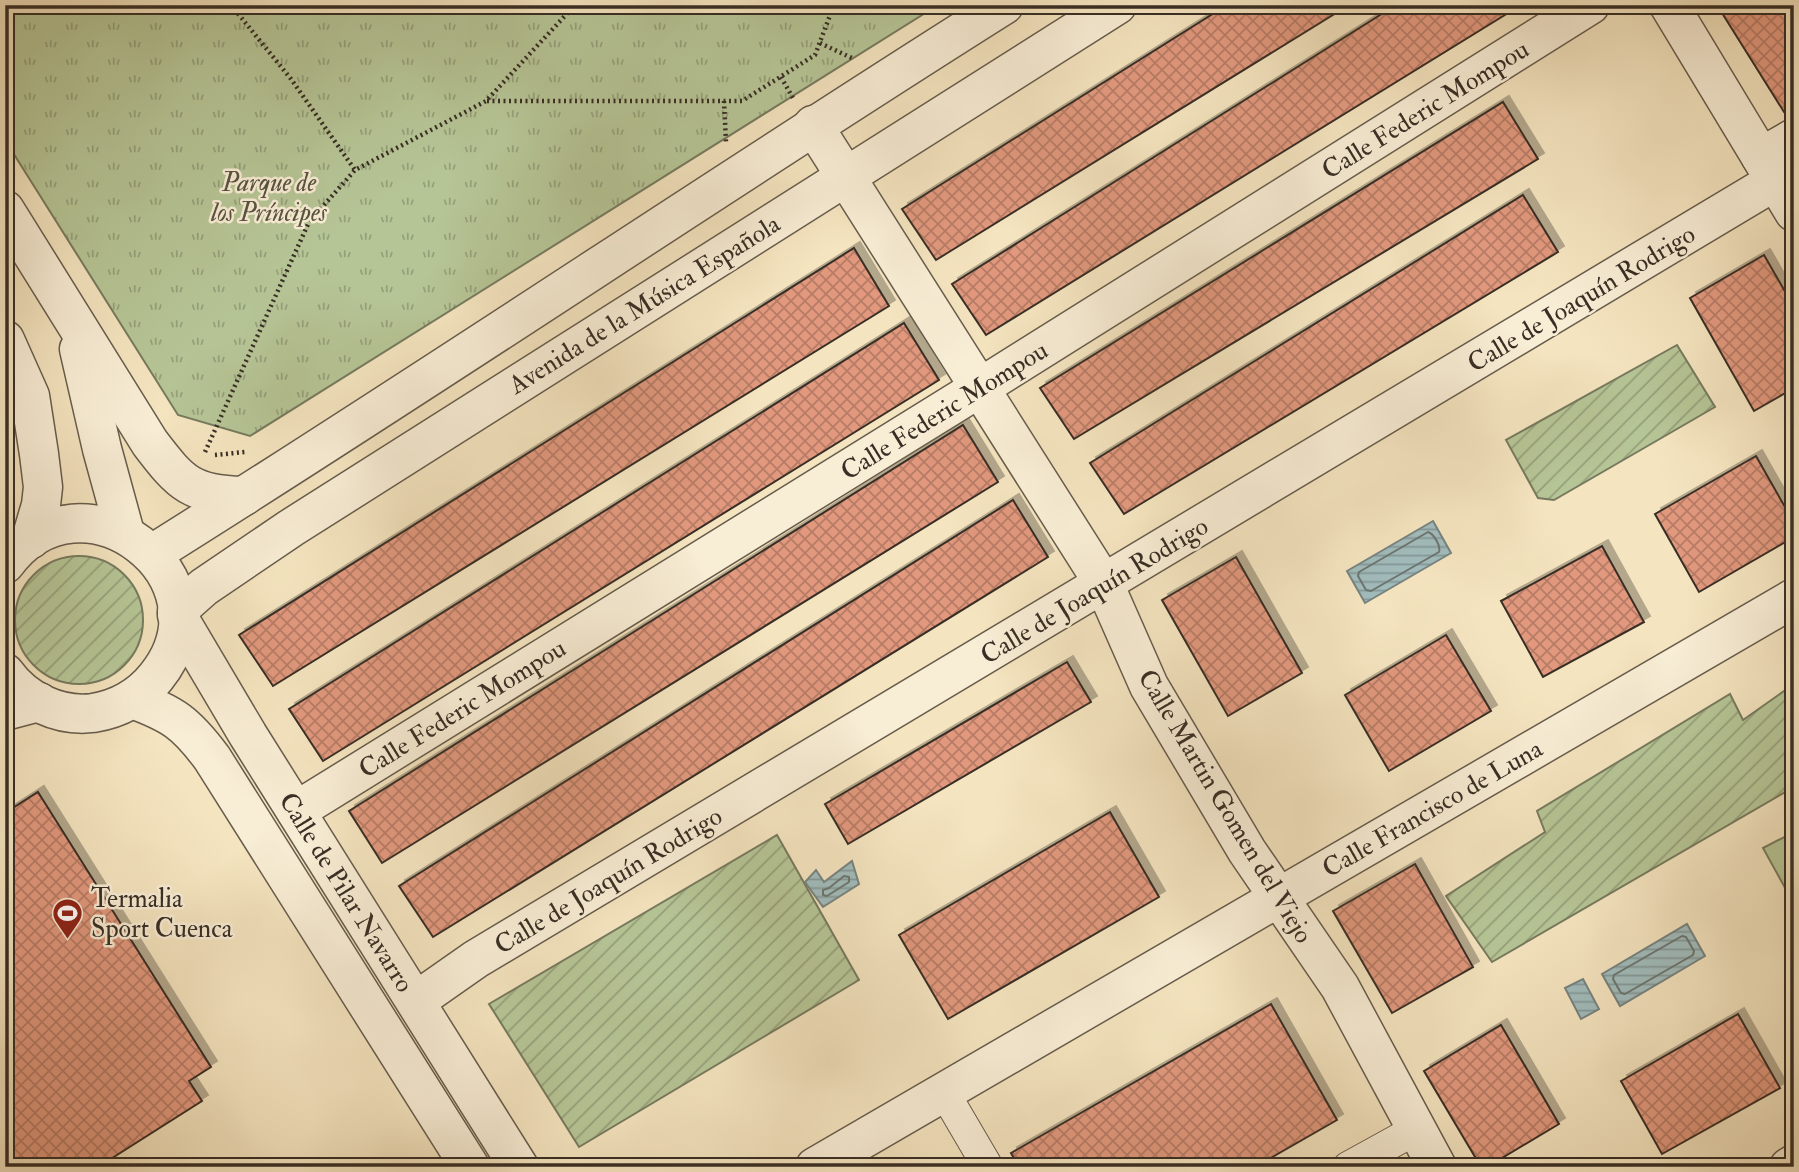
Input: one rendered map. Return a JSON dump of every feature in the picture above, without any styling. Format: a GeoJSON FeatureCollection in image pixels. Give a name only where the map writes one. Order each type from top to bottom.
{"type":"FeatureCollection","features":[{"type":"Feature","properties":{"kind":"street","name":"Avenida de la Música Española"},"geometry":{"type":"LineString","coordinates":[[139,543],[244,496],[805,116],[1004,5]]}},
{"type":"Feature","properties":{"kind":"street","name":"Avenida de la Música Española"},"geometry":{"type":"LineString","coordinates":[[177,613],[204,587],[291,528],[1117,5]]}},
{"type":"Feature","properties":{"kind":"street","name":"Calle Federic Mompou"},"geometry":{"type":"LineString","coordinates":[[296,811],[981,387],[1590,5]]}},
{"type":"Feature","properties":{"kind":"street"},"geometry":{"type":"LineString","coordinates":[[1669,5],[1777,184]]}},
{"type":"Feature","properties":{"kind":"street","name":"Calle Martin Gomen del Viejo"},"geometry":{"type":"LineString","coordinates":[[805,116],[981,387],[1104,584],[1149,686],[1277,898],[1340,987],[1437,1167]]}},
{"type":"Feature","properties":{"kind":"street","name":"Calle de Joaquín Rodrigo"},"geometry":{"type":"LineString","coordinates":[[416,1001],[476,959],[1777,184],[1794,138]]}},
{"type":"Feature","properties":{"kind":"street"},"geometry":{"type":"LineString","coordinates":[[13,198],[72,320],[150,443],[171,470],[189,485],[210,494],[244,496]]}},
{"type":"Feature","properties":{"kind":"street"},"geometry":{"type":"LineString","coordinates":[[5,673],[20,689],[22,706],[86,713],[110,709],[132,699],[152,683],[166,663],[175,640],[177,613],[169,580],[139,543],[102,449],[72,320]]}},
{"type":"Feature","properties":{"kind":"street"},"geometry":{"type":"LineString","coordinates":[[5,340],[30,396],[42,496],[18,552]]}},
{"type":"Feature","properties":{"kind":"street"},"geometry":{"type":"LineString","coordinates":[[18,552],[53,528],[77,523],[102,525],[139,543]]}},
{"type":"Feature","properties":{"kind":"street","name":"Calle Francisco de Luna"},"geometry":{"type":"LineString","coordinates":[[815,1167],[1794,598]]}},
{"type":"Feature","properties":{"kind":"street","name":"Calle de Pilar Navarro"},"geometry":{"type":"LineString","coordinates":[[177,613],[248,735],[519,1167]]}},
{"type":"Feature","properties":{"kind":"street","name":"Calle de Pilar Navarro"},"geometry":{"type":"LineString","coordinates":[[132,699],[160,710],[187,726],[212,758],[470,1167]]}},
{"type":"Feature","properties":{"kind":"street"},"geometry":{"type":"LineString","coordinates":[[944,1092],[988,1167]]}},
{"type":"Feature","properties":{"kind":"street"},"geometry":{"type":"LineString","coordinates":[[1348,1167],[1417,1129]]}},
{"type":"Feature","properties":{"kind":"street"},"geometry":{"type":"LineString","coordinates":[[1789,1167],[1794,1164]]}},
{"type":"Feature","properties":{"kind":"path"},"geometry":{"type":"LineString","coordinates":[[231,5],[291,79],[355,170]]}},
{"type":"Feature","properties":{"kind":"path"},"geometry":{"type":"LineString","coordinates":[[237,5],[237,12]]}},
{"type":"Feature","properties":{"kind":"path"},"geometry":{"type":"LineString","coordinates":[[204,456],[309,222],[355,170],[486,101],[575,5]]}},
{"type":"Feature","properties":{"kind":"path"},"geometry":{"type":"LineString","coordinates":[[486,101],[742,101],[815,55],[834,5]]}},
{"type":"Feature","properties":{"kind":"path"},"geometry":{"type":"LineString","coordinates":[[780,77],[805,116]]}},
{"type":"Feature","properties":{"kind":"path"},"geometry":{"type":"LineString","coordinates":[[5,162],[13,198]]}},
{"type":"Feature","properties":{"kind":"path"},"geometry":{"type":"LineString","coordinates":[[192,449],[204,456],[248,452]]}},
{"type":"Feature","properties":{"kind":"green space","name":"Parque de los Príncipes"},"geometry":{"type":"Polygon","coordinates":[[[5,5],[938,5],[250,436],[178,415],[5,140],[5,5]]]}},
{"type":"Feature","properties":{"kind":"green space"},"geometry":{"type":"Polygon","coordinates":[[[1677,345],[1715,407],[1554,500],[1538,498],[1506,440],[1677,345]]]}},
{"type":"Feature","properties":{"kind":"green space"},"geometry":{"type":"Polygon","coordinates":[[[79,556],[103,561],[124,575],[138,596],[143,620],[138,644],[124,665],[103,679],[79,684],[55,679],[34,665],[20,644],[15,620],[20,596],[34,575],[55,561],[79,556]]]}},
{"type":"Feature","properties":{"kind":"green space"},"geometry":{"type":"Polygon","coordinates":[[[1794,684],[1794,787],[1492,962],[1446,896],[1545,832],[1537,811],[1730,694],[1743,720],[1794,684]]]}},
{"type":"Feature","properties":{"kind":"green space"},"geometry":{"type":"Polygon","coordinates":[[[1794,832],[1794,904],[1763,848],[1794,832]]]}},
{"type":"Feature","properties":{"kind":"green space"},"geometry":{"type":"Polygon","coordinates":[[[777,835],[859,980],[579,1147],[489,1004],[777,835]]]}},
{"type":"Feature","properties":{"kind":"water"},"geometry":{"type":"Polygon","coordinates":[[[1433,521],[1451,553],[1365,603],[1347,571],[1433,521]]]}},
{"type":"Feature","properties":{"kind":"water"},"geometry":{"type":"Polygon","coordinates":[[[852,861],[859,884],[823,907],[805,882],[816,870],[824,882],[852,861]]]}},
{"type":"Feature","properties":{"kind":"water"},"geometry":{"type":"Polygon","coordinates":[[[1687,924],[1705,956],[1620,1006],[1602,974],[1687,924]]]}},
{"type":"Feature","properties":{"kind":"water"},"geometry":{"type":"Polygon","coordinates":[[[1583,979],[1599,1009],[1581,1019],[1565,988],[1583,979]]]}},
{"type":"Feature","properties":{"kind":"building"},"geometry":{"type":"Polygon","coordinates":[[[1227,5],[1349,5],[936,260],[902,209],[1227,5]]]}},
{"type":"Feature","properties":{"kind":"building"},"geometry":{"type":"Polygon","coordinates":[[[1396,5],[1521,5],[986,335],[952,284],[1396,5]]]}},
{"type":"Feature","properties":{"kind":"building"},"geometry":{"type":"Polygon","coordinates":[[[1717,5],[1794,5],[1794,106],[1784,112],[1717,5]]]}},
{"type":"Feature","properties":{"kind":"building"},"geometry":{"type":"Polygon","coordinates":[[[1503,102],[1538,159],[1074,439],[1040,388],[1503,102]]]}},
{"type":"Feature","properties":{"kind":"building"},"geometry":{"type":"Polygon","coordinates":[[[1523,195],[1558,252],[1124,514],[1090,463],[1523,195]]]}},
{"type":"Feature","properties":{"kind":"building"},"geometry":{"type":"Polygon","coordinates":[[[854,248],[889,306],[273,686],[239,635],[854,248]]]}},
{"type":"Feature","properties":{"kind":"building"},"geometry":{"type":"Polygon","coordinates":[[[1764,255],[1794,307],[1794,388],[1754,411],[1690,298],[1764,255]]]}},
{"type":"Feature","properties":{"kind":"building"},"geometry":{"type":"Polygon","coordinates":[[[904,323],[939,380],[323,761],[289,709],[904,323]]]}},
{"type":"Feature","properties":{"kind":"building"},"geometry":{"type":"Polygon","coordinates":[[[963,425],[998,482],[382,863],[349,811],[963,425]]]}},
{"type":"Feature","properties":{"kind":"building"},"geometry":{"type":"Polygon","coordinates":[[[1756,456],[1794,523],[1794,537],[1699,592],[1655,514],[1756,456]]]}},
{"type":"Feature","properties":{"kind":"building"},"geometry":{"type":"Polygon","coordinates":[[[1013,500],[1048,557],[433,937],[399,886],[1013,500]]]}},
{"type":"Feature","properties":{"kind":"building"},"geometry":{"type":"Polygon","coordinates":[[[1602,546],[1644,622],[1543,677],[1501,601],[1602,546]]]}},
{"type":"Feature","properties":{"kind":"building"},"geometry":{"type":"Polygon","coordinates":[[[1236,557],[1302,673],[1228,716],[1162,600],[1236,557]]]}},
{"type":"Feature","properties":{"kind":"building"},"geometry":{"type":"Polygon","coordinates":[[[1446,635],[1491,711],[1389,771],[1345,695],[1446,635]]]}},
{"type":"Feature","properties":{"kind":"building"},"geometry":{"type":"Polygon","coordinates":[[[1067,662],[1091,702],[848,844],[825,804],[1067,662]]]}},
{"type":"Feature","properties":{"kind":"building","name":"Termalia Sport Cuenca"},"geometry":{"type":"Polygon","coordinates":[[[38,792],[211,1067],[189,1081],[202,1101],[98,1167],[14,1167],[5,1152],[5,1085],[10,1082],[5,1074],[5,813],[38,792]]]}},
{"type":"Feature","properties":{"kind":"building"},"geometry":{"type":"Polygon","coordinates":[[[1110,812],[1159,897],[948,1019],[899,935],[1110,812]]]}},
{"type":"Feature","properties":{"kind":"building"},"geometry":{"type":"Polygon","coordinates":[[[1415,864],[1473,967],[1392,1013],[1333,911],[1415,864]]]}},
{"type":"Feature","properties":{"kind":"building"},"geometry":{"type":"Polygon","coordinates":[[[1271,1004],[1337,1120],[1255,1167],[1019,1167],[1011,1153],[1271,1004]]]}},
{"type":"Feature","properties":{"kind":"building"},"geometry":{"type":"Polygon","coordinates":[[[1738,1014],[1780,1088],[1662,1154],[1621,1081],[1738,1014]]]}},
{"type":"Feature","properties":{"kind":"building"},"geometry":{"type":"Polygon","coordinates":[[[1501,1025],[1559,1124],[1487,1167],[1481,1167],[1424,1071],[1501,1025]]]}},
{"type":"Feature","properties":{"kind":"place","name":"Termalia Sport Cuenca"},"geometry":{"type":"Point","coordinates":[68,940]}}]}
